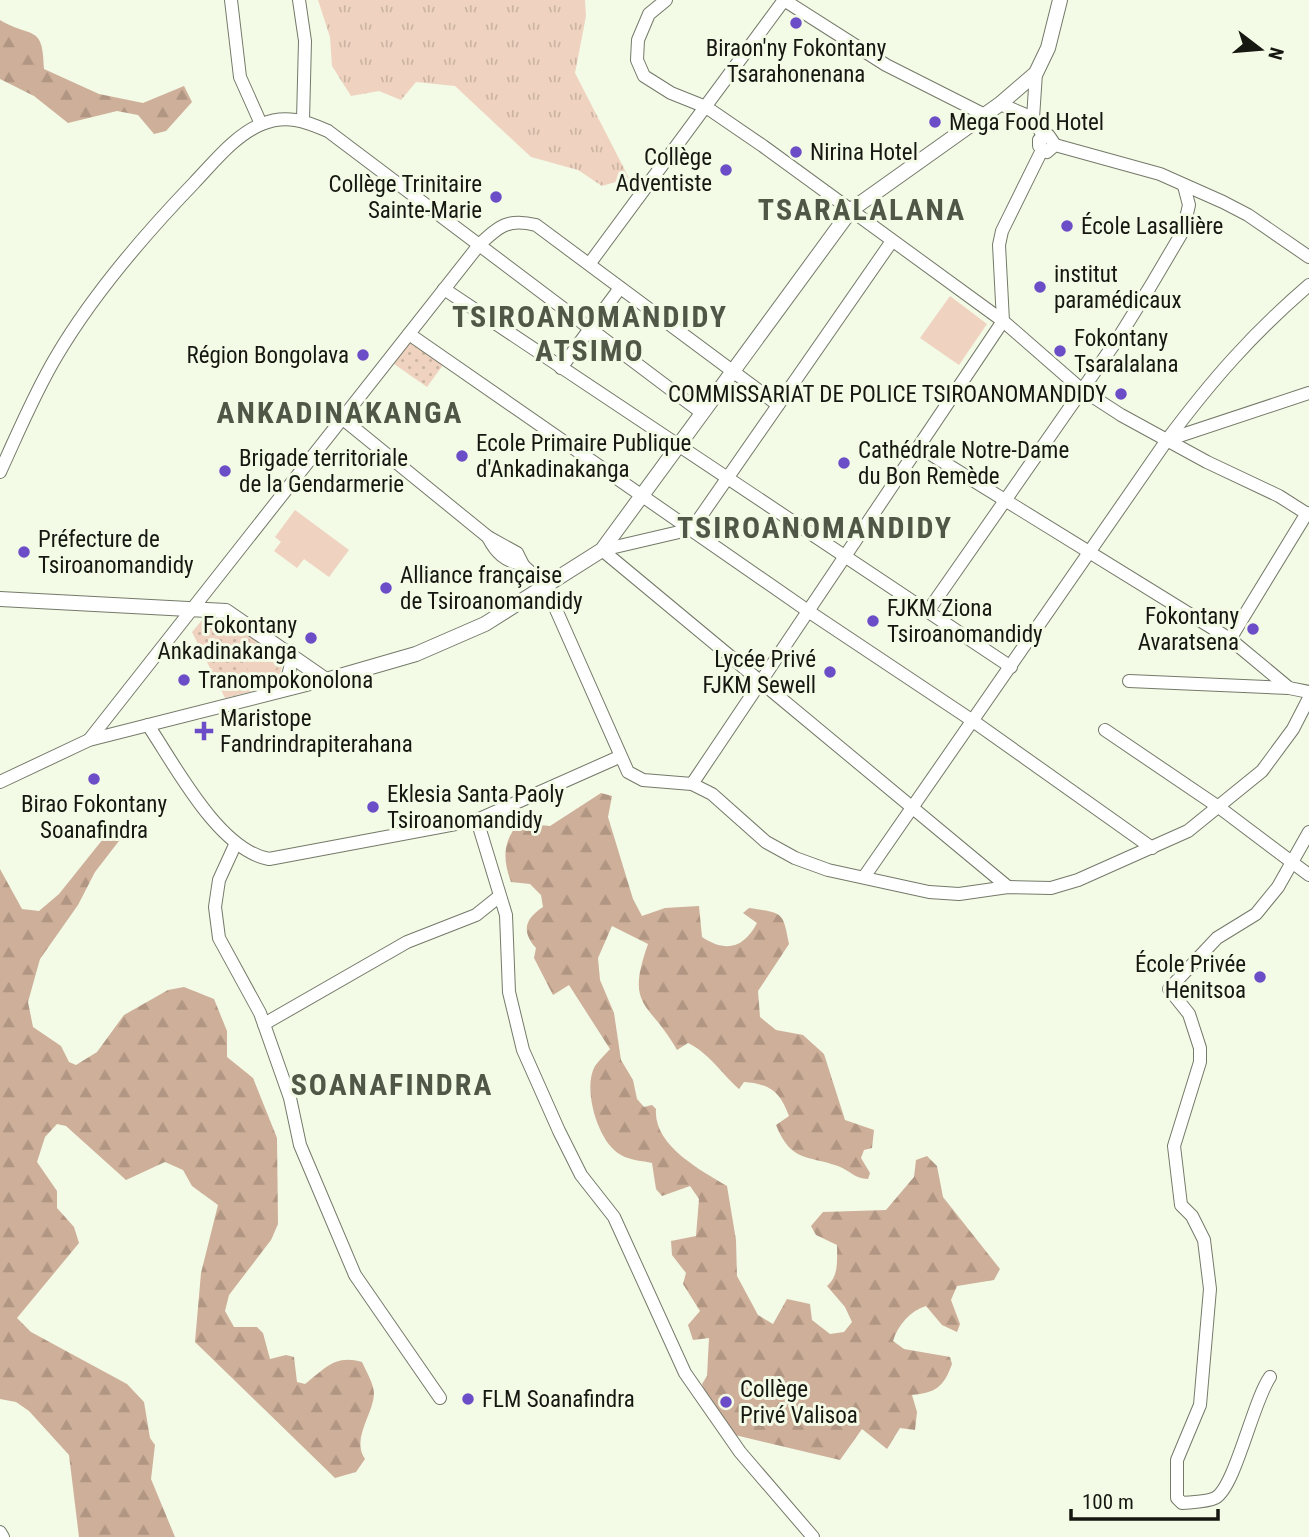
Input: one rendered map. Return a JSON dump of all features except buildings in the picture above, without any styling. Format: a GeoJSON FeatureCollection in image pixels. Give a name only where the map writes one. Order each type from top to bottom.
{"type":"FeatureCollection","features":[{"type":"Feature","properties":{"kind":"main road"},"geometry":{"type":"LineString","coordinates":[[0,599],[226,611],[326,680],[439,645],[485,624],[602,550],[851,210],[1000,104],[1036,73],[1048,48],[1060,0]]}},
{"type":"Feature","properties":{"kind":"street"},"geometry":{"type":"LineString","coordinates":[[230,0],[240,77],[261,124]]}},
{"type":"Feature","properties":{"kind":"street"},"geometry":{"type":"LineString","coordinates":[[299,0],[306,41],[303,120]]}},
{"type":"Feature","properties":{"kind":"street"},"geometry":{"type":"LineString","coordinates":[[666,0],[649,13],[638,40],[637,60],[644,75],[671,93],[706,107],[851,210],[1003,321],[1081,389],[1167,440],[1308,514],[1230,639]]}},
{"type":"Feature","properties":{"kind":"street"},"geometry":{"type":"LineString","coordinates":[[590,263],[784,0],[886,65],[985,115]]}},
{"type":"Feature","properties":{"kind":"street"},"geometry":{"type":"LineString","coordinates":[[1036,73],[1034,118],[1043,136],[1039,146],[1042,150]]}},
{"type":"Feature","properties":{"kind":"street"},"geometry":{"type":"LineString","coordinates":[[1000,104],[1034,118]]}},
{"type":"Feature","properties":{"kind":"street"},"geometry":{"type":"LineString","coordinates":[[0,472],[32,401],[82,317],[168,211],[230,144],[261,124],[282,118],[303,120],[328,131],[702,413]]}},
{"type":"Feature","properties":{"kind":"street"},"geometry":{"type":"LineString","coordinates":[[1043,136],[1049,136],[1055,145],[1102,156],[1184,186],[1248,215],[1309,257]]}},
{"type":"Feature","properties":{"kind":"street"},"geometry":{"type":"LineString","coordinates":[[1042,150],[1053,150],[1055,145]]}},
{"type":"Feature","properties":{"kind":"street"},"geometry":{"type":"LineString","coordinates":[[692,784],[1003,321],[999,245],[1002,231],[1042,150]]}},
{"type":"Feature","properties":{"kind":"street"},"geometry":{"type":"LineString","coordinates":[[928,611],[1119,337],[1183,231],[1189,205],[1184,186]]}},
{"type":"Feature","properties":{"kind":"street"},"geometry":{"type":"LineString","coordinates":[[89,740],[444,289],[498,227],[518,221],[536,225],[778,405]]}},
{"type":"Feature","properties":{"kind":"street"},"geometry":{"type":"LineString","coordinates":[[602,550],[692,529],[892,241]]}},
{"type":"Feature","properties":{"kind":"street"},"geometry":{"type":"LineString","coordinates":[[864,877],[1215,375],[1263,325],[1309,285]]}},
{"type":"Feature","properties":{"kind":"street"},"geometry":{"type":"LineString","coordinates":[[561,368],[620,288]]}},
{"type":"Feature","properties":{"kind":"street"},"geometry":{"type":"LineString","coordinates":[[444,289],[1011,667]]}},
{"type":"Feature","properties":{"kind":"street"},"geometry":{"type":"LineString","coordinates":[[409,334],[808,611],[973,721],[1152,848]]}},
{"type":"Feature","properties":{"kind":"street"},"geometry":{"type":"LineString","coordinates":[[1167,440],[1309,393]]}},
{"type":"Feature","properties":{"kind":"street"},"geometry":{"type":"LineString","coordinates":[[342,419],[488,537],[502,542],[517,554],[523,565],[546,587],[619,757],[628,772],[643,780],[692,784],[712,794],[766,842],[828,870],[949,894],[1008,887],[1051,888],[1188,831],[1220,808],[1262,771],[1293,729],[1309,698]]}},
{"type":"Feature","properties":{"kind":"street"},"geometry":{"type":"LineString","coordinates":[[919,447],[1230,639],[1289,688]]}},
{"type":"Feature","properties":{"kind":"street"},"geometry":{"type":"LineString","coordinates":[[602,550],[1008,887]]}},
{"type":"Feature","properties":{"kind":"street"},"geometry":{"type":"LineString","coordinates":[[284,690],[293,657]]}},
{"type":"Feature","properties":{"kind":"street"},"geometry":{"type":"LineString","coordinates":[[0,782],[89,740],[326,680]]}},
{"type":"Feature","properties":{"kind":"street"},"geometry":{"type":"LineString","coordinates":[[1129,681],[1289,688],[1309,692]]}},
{"type":"Feature","properties":{"kind":"street"},"geometry":{"type":"LineString","coordinates":[[148,725],[225,836],[252,856],[269,859],[477,820],[619,757]]}},
{"type":"Feature","properties":{"kind":"street"},"geometry":{"type":"LineString","coordinates":[[1105,730],[1220,808],[1309,875]]}},
{"type":"Feature","properties":{"kind":"street"},"geometry":{"type":"LineString","coordinates":[[477,820],[506,915],[509,992],[523,1050],[559,1131],[581,1175],[614,1217],[685,1373],[740,1452],[813,1537]]}},
{"type":"Feature","properties":{"kind":"street"},"geometry":{"type":"LineString","coordinates":[[1270,1377],[1255,1403],[1241,1450],[1222,1491],[1215,1498],[1182,1503],[1177,1498],[1177,1460],[1200,1405],[1210,1289],[1204,1240],[1192,1216],[1181,1205],[1174,1146],[1200,1062],[1200,1048],[1189,1014],[1169,989],[1217,937],[1256,914],[1309,832]]}},
{"type":"Feature","properties":{"kind":"street"},"geometry":{"type":"LineString","coordinates":[[235,845],[219,880],[215,907],[219,938],[264,1024],[290,1098],[300,1145],[355,1275],[440,1398]]}},
{"type":"Feature","properties":{"kind":"street"},"geometry":{"type":"LineString","coordinates":[[264,1024],[407,942],[476,915],[496,899]]}},
{"type":"Feature","properties":{"kind":"street"},"geometry":{"type":"LineString","coordinates":[[0,1532],[3,1537]]}},
{"type":"Feature","properties":{"kind":"green space"},"geometry":{"type":"Polygon","coordinates":[[[318,0],[585,0],[586,16],[575,73],[629,178],[602,186],[578,170],[531,157],[455,86],[416,82],[401,100],[379,91],[351,96],[332,66],[330,37],[318,0]]]}},
{"type":"Feature","properties":{"kind":"green space"},"geometry":{"type":"Polygon","coordinates":[[[0,20],[38,38],[44,69],[99,94],[143,103],[184,86],[192,102],[166,131],[154,134],[138,115],[117,111],[68,123],[34,96],[0,79],[0,20]]]}},
{"type":"Feature","properties":{"kind":"green space"},"geometry":{"type":"Polygon","coordinates":[[[950,296],[987,324],[959,365],[920,338],[950,296]]]}},
{"type":"Feature","properties":{"kind":"green space"},"geometry":{"type":"Polygon","coordinates":[[[410,342],[443,365],[427,387],[394,364],[410,342]]]}},
{"type":"Feature","properties":{"kind":"green space"},"geometry":{"type":"Polygon","coordinates":[[[295,510],[349,550],[329,577],[304,559],[297,568],[274,551],[281,542],[275,537],[295,510]]]}},
{"type":"Feature","properties":{"kind":"green space"},"geometry":{"type":"Polygon","coordinates":[[[203,619],[236,629],[256,639],[284,659],[277,685],[225,698],[192,632],[203,619]]]}},
{"type":"Feature","properties":{"kind":"green space"},"geometry":{"type":"Polygon","coordinates":[[[263,651],[277,668],[260,683],[246,667],[263,651]]]}},
{"type":"Feature","properties":{"kind":"green space"},"geometry":{"type":"Polygon","coordinates":[[[601,793],[612,796],[608,817],[633,899],[642,916],[665,908],[699,906],[702,937],[727,946],[740,943],[757,923],[743,913],[749,908],[769,911],[783,919],[789,944],[758,991],[760,1017],[776,1030],[803,1035],[824,1054],[845,1120],[874,1130],[872,1148],[864,1150],[861,1158],[870,1173],[868,1179],[794,1151],[776,1125],[789,1116],[778,1095],[768,1087],[744,1082],[739,1089],[709,1058],[688,1043],[677,1050],[643,1003],[640,993],[641,965],[648,944],[612,926],[598,958],[600,980],[614,1013],[621,1060],[633,1080],[637,1099],[644,1107],[652,1105],[656,1109],[657,1122],[670,1145],[692,1164],[727,1186],[736,1240],[737,1276],[758,1315],[773,1324],[787,1299],[810,1304],[812,1320],[830,1334],[844,1332],[852,1322],[845,1307],[827,1286],[835,1273],[837,1245],[816,1235],[811,1226],[823,1212],[886,1210],[914,1177],[916,1160],[927,1156],[937,1166],[943,1197],[1000,1269],[994,1280],[957,1286],[951,1300],[960,1324],[957,1332],[942,1325],[926,1306],[905,1319],[898,1329],[893,1341],[904,1349],[950,1357],[952,1364],[946,1378],[938,1387],[927,1393],[912,1395],[917,1412],[915,1430],[900,1428],[887,1449],[862,1429],[840,1460],[735,1435],[705,1392],[702,1384],[707,1376],[709,1338],[693,1340],[688,1325],[700,1311],[683,1284],[686,1273],[672,1255],[671,1241],[696,1236],[699,1199],[690,1186],[662,1196],[656,1189],[652,1163],[624,1157],[605,1139],[594,1114],[590,1087],[595,1066],[610,1049],[569,985],[553,995],[534,958],[536,948],[527,931],[532,916],[543,907],[541,895],[530,884],[511,882],[506,866],[509,837],[519,823],[550,826],[601,793]]]}},
{"type":"Feature","properties":{"kind":"green space"},"geometry":{"type":"Polygon","coordinates":[[[111,829],[120,829],[122,837],[95,872],[78,905],[40,959],[28,1002],[33,1027],[61,1046],[69,1062],[76,1065],[97,1052],[124,1015],[168,990],[184,987],[214,999],[227,1031],[227,1057],[253,1078],[277,1138],[278,1224],[271,1240],[229,1295],[225,1311],[234,1327],[257,1327],[263,1333],[270,1359],[286,1355],[294,1357],[297,1382],[305,1384],[331,1364],[353,1360],[362,1362],[374,1394],[361,1435],[361,1451],[365,1459],[356,1472],[335,1478],[195,1342],[201,1273],[218,1205],[192,1186],[183,1170],[165,1162],[126,1180],[66,1126],[57,1124],[45,1137],[37,1162],[57,1191],[57,1208],[74,1227],[79,1243],[17,1318],[31,1332],[127,1384],[144,1402],[150,1438],[155,1445],[151,1479],[175,1537],[79,1537],[69,1455],[29,1411],[16,1402],[0,1399],[0,869],[22,909],[39,911],[59,894],[111,829]]]}},
{"type":"Feature","properties":{"kind":"place","name":"Biraon'ny Fokontany Tsarahonenana"},"geometry":{"type":"Point","coordinates":[796,23]}},
{"type":"Feature","properties":{"kind":"place","name":"Mega Food Hotel"},"geometry":{"type":"Point","coordinates":[935,122]}},
{"type":"Feature","properties":{"kind":"place","name":"Nirina Hotel"},"geometry":{"type":"Point","coordinates":[796,152]}},
{"type":"Feature","properties":{"kind":"place","name":"Collège Adventiste"},"geometry":{"type":"Point","coordinates":[726,170]}},
{"type":"Feature","properties":{"kind":"place","name":"Collège Trinitaire Sainte-Marie"},"geometry":{"type":"Point","coordinates":[496,197]}},
{"type":"Feature","properties":{"kind":"place","name":"École Lasallière"},"geometry":{"type":"Point","coordinates":[1067,226]}},
{"type":"Feature","properties":{"kind":"place","name":"institut paramédicaux"},"geometry":{"type":"Point","coordinates":[1040,287]}},
{"type":"Feature","properties":{"kind":"place","name":"Fokontany Tsaralalana"},"geometry":{"type":"Point","coordinates":[1060,351]}},
{"type":"Feature","properties":{"kind":"place","name":"Région Bongolava"},"geometry":{"type":"Point","coordinates":[363,355]}},
{"type":"Feature","properties":{"kind":"place","name":"COMMISSARIAT DE POLICE TSIROANOMANDIDY"},"geometry":{"type":"Point","coordinates":[1121,394]}},
{"type":"Feature","properties":{"kind":"place","name":"Ecole Primaire Publique d'Ankadinakanga"},"geometry":{"type":"Point","coordinates":[462,456]}},
{"type":"Feature","properties":{"kind":"place","name":"Cathédrale Notre-Dame du Bon Remède"},"geometry":{"type":"Point","coordinates":[844,463]}},
{"type":"Feature","properties":{"kind":"place","name":"Brigade territoriale de la Gendarmerie"},"geometry":{"type":"Point","coordinates":[225,471]}},
{"type":"Feature","properties":{"kind":"place","name":"Préfecture de Tsiroanomandidy"},"geometry":{"type":"Point","coordinates":[24,552]}},
{"type":"Feature","properties":{"kind":"place","name":"Alliance française de Tsiroanomandidy"},"geometry":{"type":"Point","coordinates":[386,588]}},
{"type":"Feature","properties":{"kind":"place","name":"FJKM Ziona Tsiroanomandidy"},"geometry":{"type":"Point","coordinates":[873,621]}},
{"type":"Feature","properties":{"kind":"place","name":"Fokontany Avaratsena"},"geometry":{"type":"Point","coordinates":[1253,629]}},
{"type":"Feature","properties":{"kind":"place","name":"Fokontany Ankadinakanga"},"geometry":{"type":"Point","coordinates":[311,638]}},
{"type":"Feature","properties":{"kind":"place","name":"Lycée Privé FJKM Sewell"},"geometry":{"type":"Point","coordinates":[830,672]}},
{"type":"Feature","properties":{"kind":"place","name":"Tranompokonolona"},"geometry":{"type":"Point","coordinates":[184,680]}},
{"type":"Feature","properties":{"kind":"place","name":"Maristope Fandrindrapiterahana"},"geometry":{"type":"Point","coordinates":[204,731]}},
{"type":"Feature","properties":{"kind":"place","name":"Birao Fokontany Soanafindra"},"geometry":{"type":"Point","coordinates":[94,779]}},
{"type":"Feature","properties":{"kind":"place","name":"Eklesia Santa Paoly Tsiroanomandidy"},"geometry":{"type":"Point","coordinates":[373,807]}},
{"type":"Feature","properties":{"kind":"place","name":"École Privée Henitsoa"},"geometry":{"type":"Point","coordinates":[1260,977]}},
{"type":"Feature","properties":{"kind":"place","name":"FLM Soanafindra"},"geometry":{"type":"Point","coordinates":[468,1399]}},
{"type":"Feature","properties":{"kind":"place","name":"Collège Privé Valisoa"},"geometry":{"type":"Point","coordinates":[726,1402]}},
{"type":"Feature","properties":{"kind":"district","name":"TSARALALANA"},"geometry":{"type":"Point","coordinates":[862,210]}},
{"type":"Feature","properties":{"kind":"district","name":"TSIROANOMANDIDY ATSIMO"},"geometry":{"type":"Point","coordinates":[590,334]}},
{"type":"Feature","properties":{"kind":"district","name":"ANKADINAKANGA"},"geometry":{"type":"Point","coordinates":[340,413]}},
{"type":"Feature","properties":{"kind":"district","name":"TSIROANOMANDIDY"},"geometry":{"type":"Point","coordinates":[815,528]}},
{"type":"Feature","properties":{"kind":"district","name":"SOANAFINDRA"},"geometry":{"type":"Point","coordinates":[392,1085]}}]}
